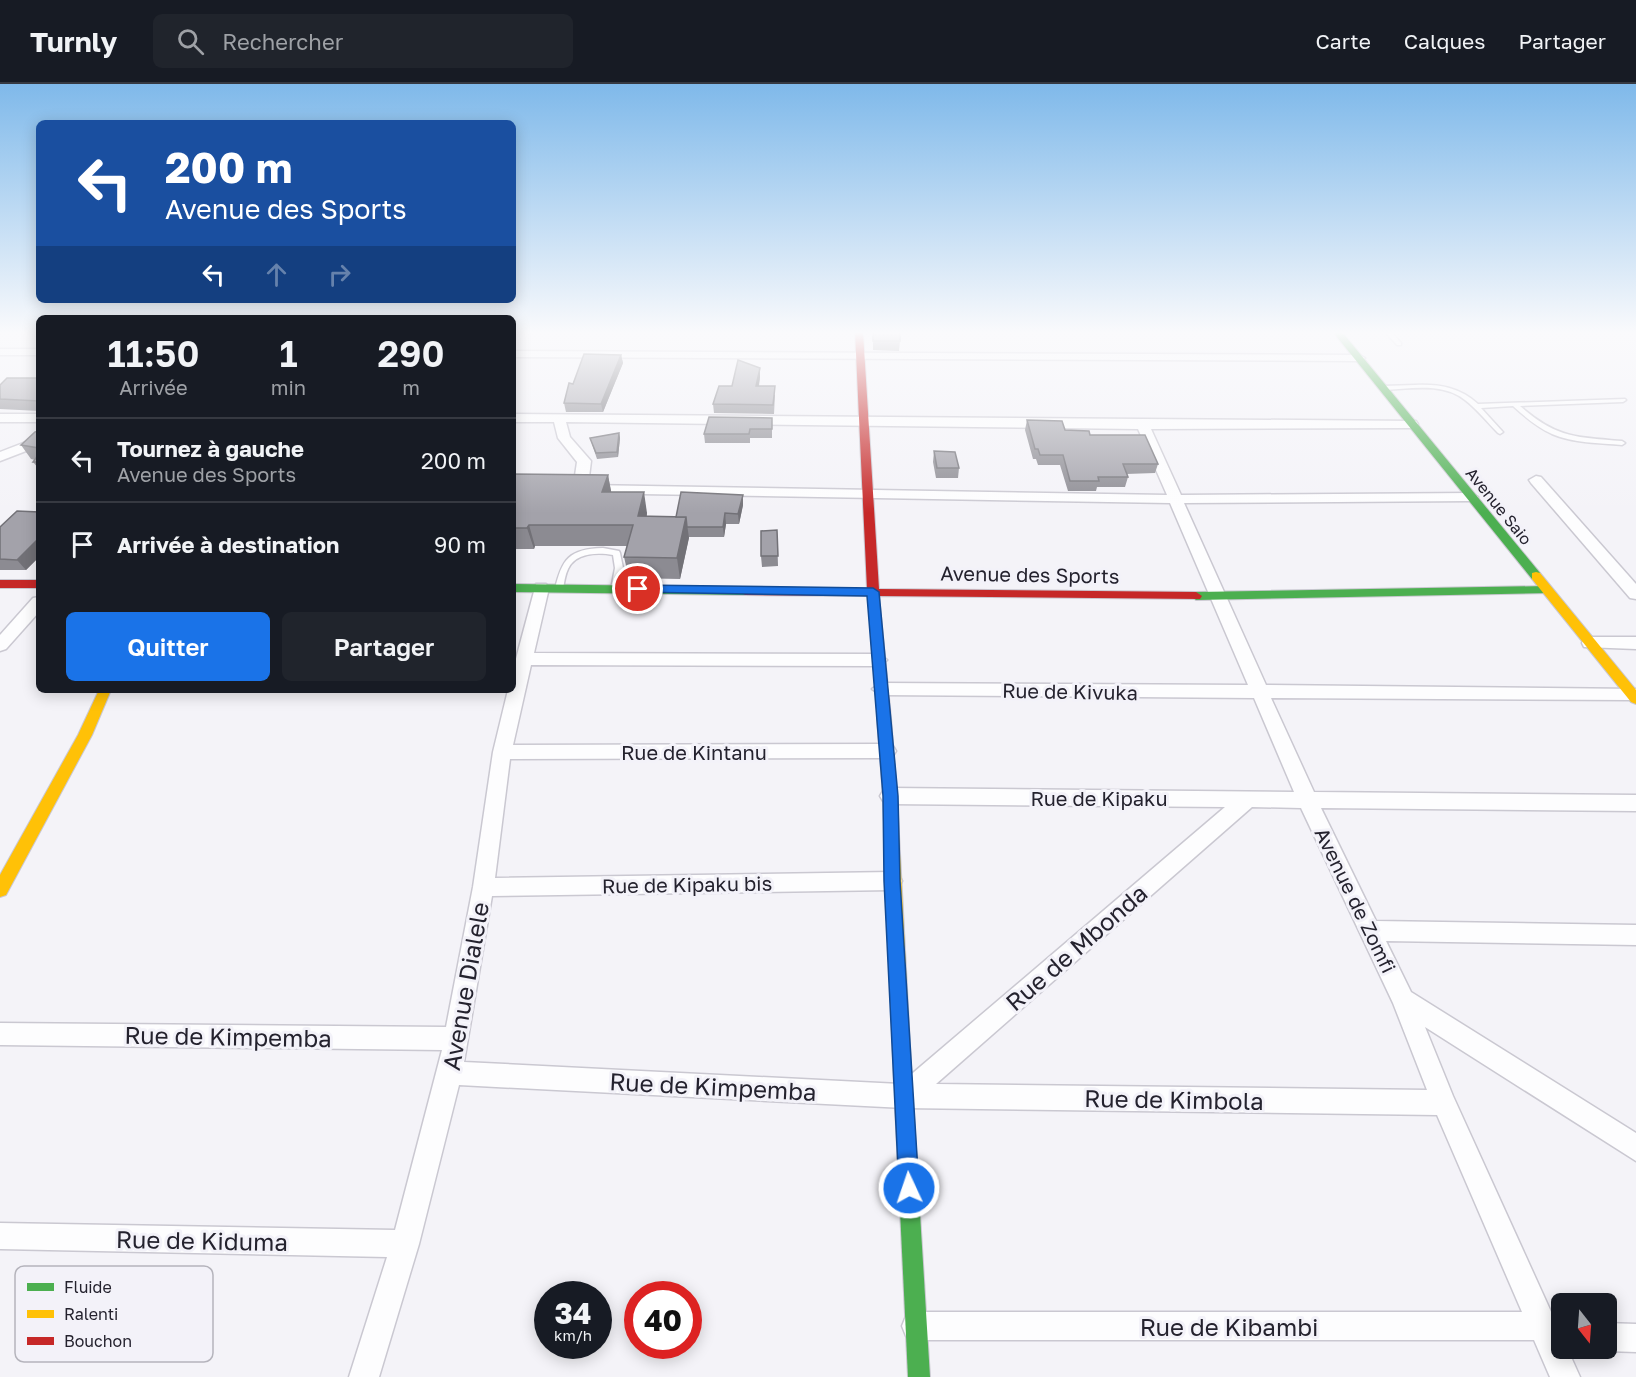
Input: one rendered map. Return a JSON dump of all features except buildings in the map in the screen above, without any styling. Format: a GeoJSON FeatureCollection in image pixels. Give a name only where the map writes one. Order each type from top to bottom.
{"type":"FeatureCollection","features":[{"type":"Feature","properties":{"kind":"street"},"geometry":{"type":"LineString","coordinates":[[862,392],[866,496],[890,796],[892,881],[919,1377]]}},
{"type":"Feature","properties":{"kind":"street","name":"Avenue Saio"},"geometry":{"type":"LineString","coordinates":[[1386,392],[1634,697]]}},
{"type":"Feature","properties":{"kind":"street"},"geometry":{"type":"LineString","coordinates":[[0,418],[36,418]]}},
{"type":"Feature","properties":{"kind":"street"},"geometry":{"type":"LineString","coordinates":[[516,418],[1143,425],[1412,424]]}},
{"type":"Feature","properties":{"kind":"street"},"geometry":{"type":"LineString","coordinates":[[559,418],[564,438],[584,461],[574,489],[866,496],[1177,499],[1471,497]]}},
{"type":"Feature","properties":{"kind":"street","name":"Avenue de Zomfi"},"geometry":{"type":"LineString","coordinates":[[1143,425],[1177,499],[1216,596],[1259,693],[1403,1000],[1444,1103],[1550,1333],[1565,1377]]}},
{"type":"Feature","properties":{"kind":"street"},"geometry":{"type":"LineString","coordinates":[[0,457],[36,442]]}},
{"type":"Feature","properties":{"kind":"street"},"geometry":{"type":"LineString","coordinates":[[1536,480],[1636,594]]}},
{"type":"Feature","properties":{"kind":"street"},"geometry":{"type":"LineString","coordinates":[[0,584],[36,584]]}},
{"type":"Feature","properties":{"kind":"street","name":"Avenue des Sports"},"geometry":{"type":"LineString","coordinates":[[516,588],[1216,596],[1547,590]]}},
{"type":"Feature","properties":{"kind":"street","name":"Avenue Dialele"},"geometry":{"type":"LineString","coordinates":[[516,693],[524,659],[550,589]]}},
{"type":"Feature","properties":{"kind":"street"},"geometry":{"type":"LineString","coordinates":[[0,645],[36,605]]}},
{"type":"Feature","properties":{"kind":"street"},"geometry":{"type":"LineString","coordinates":[[1590,643],[1636,643]]}},
{"type":"Feature","properties":{"kind":"street"},"geometry":{"type":"LineString","coordinates":[[524,659],[879,660]]}},
{"type":"Feature","properties":{"kind":"street","name":"Rue de Kivuka"},"geometry":{"type":"LineString","coordinates":[[881,689],[1634,697]]}},
{"type":"Feature","properties":{"kind":"street"},"geometry":{"type":"LineString","coordinates":[[0,890],[85,735],[104,693]]}},
{"type":"Feature","properties":{"kind":"street","name":"Avenue Dialele"},"geometry":{"type":"LineString","coordinates":[[364,1377],[405,1244],[450,1073],[483,887],[502,752],[516,693]]}},
{"type":"Feature","properties":{"kind":"street","name":"Rue de Kintanu"},"geometry":{"type":"LineString","coordinates":[[502,752],[887,752]]}},
{"type":"Feature","properties":{"kind":"street","name":"Rue de Kipaku"},"geometry":{"type":"LineString","coordinates":[[890,796],[1636,803]]}},
{"type":"Feature","properties":{"kind":"street","name":"Rue de Mbonda"},"geometry":{"type":"LineString","coordinates":[[904,1096],[1248,799]]}},
{"type":"Feature","properties":{"kind":"street","name":"Rue de Kipaku bis"},"geometry":{"type":"LineString","coordinates":[[483,887],[892,881]]}},
{"type":"Feature","properties":{"kind":"street"},"geometry":{"type":"LineString","coordinates":[[1372,931],[1636,935]]}},
{"type":"Feature","properties":{"kind":"street"},"geometry":{"type":"LineString","coordinates":[[1403,1000],[1636,1148]]}},
{"type":"Feature","properties":{"kind":"street","name":"Rue de Kimpemba"},"geometry":{"type":"LineString","coordinates":[[0,1034],[456,1039]]}},
{"type":"Feature","properties":{"kind":"street","name":"Rue de Kimpemba"},"geometry":{"type":"LineString","coordinates":[[450,1073],[904,1096]]}},
{"type":"Feature","properties":{"kind":"street","name":"Rue de Kimbola"},"geometry":{"type":"LineString","coordinates":[[904,1096],[1444,1103]]}},
{"type":"Feature","properties":{"kind":"street","name":"Rue de Kiduma"},"geometry":{"type":"LineString","coordinates":[[0,1236],[405,1244]]}},
{"type":"Feature","properties":{"kind":"street","name":"Rue de Kibambi"},"geometry":{"type":"LineString","coordinates":[[916,1326],[1550,1333]]}},
{"type":"Feature","properties":{"kind":"street"},"geometry":{"type":"LineString","coordinates":[[1617,1337],[1636,1338]]}},
{"type":"Feature","properties":{"kind":"lane"},"geometry":{"type":"LineString","coordinates":[[1456,392],[1467,398],[1500,432]]}},
{"type":"Feature","properties":{"kind":"lane"},"geometry":{"type":"LineString","coordinates":[[1475,406],[1623,400]]}},
{"type":"Feature","properties":{"kind":"lane"},"geometry":{"type":"LineString","coordinates":[[1515,405],[1538,426],[1552,433],[1565,437],[1622,443]]}},
{"type":"Feature","properties":{"kind":"lane"},"geometry":{"type":"LineString","coordinates":[[550,589],[566,566],[577,557],[594,551],[608,550],[616,553],[619,568],[615,589]]}},
{"type":"Feature","properties":{"kind":"traffic: fast"},"geometry":{"type":"LineString","coordinates":[[1386,392],[1536,576]]}},
{"type":"Feature","properties":{"kind":"traffic: fast"},"geometry":{"type":"LineString","coordinates":[[516,588],[745,591]]}},
{"type":"Feature","properties":{"kind":"traffic: fast"},"geometry":{"type":"LineString","coordinates":[[1196,596],[1547,590]]}},
{"type":"Feature","properties":{"kind":"traffic: fast"},"geometry":{"type":"LineString","coordinates":[[903,1084],[919,1377]]}},
{"type":"Feature","properties":{"kind":"traffic: slow"},"geometry":{"type":"LineString","coordinates":[[1536,576],[1636,699]]}},
{"type":"Feature","properties":{"kind":"traffic: slow"},"geometry":{"type":"LineString","coordinates":[[0,890],[85,735],[104,693]]}},
{"type":"Feature","properties":{"kind":"traffic: slow"},"geometry":{"type":"LineString","coordinates":[[884,718],[890,796],[903,1084]]}},
{"type":"Feature","properties":{"kind":"traffic: jam"},"geometry":{"type":"LineString","coordinates":[[862,392],[873,592],[884,718]]}},
{"type":"Feature","properties":{"kind":"traffic: jam"},"geometry":{"type":"LineString","coordinates":[[0,584],[36,584]]}},
{"type":"Feature","properties":{"kind":"traffic: jam"},"geometry":{"type":"LineString","coordinates":[[745,591],[1196,596]]}},
{"type":"Feature","properties":{"kind":"route"},"geometry":{"type":"LineString","coordinates":[[638,589],[873,592],[890,796],[892,881],[909,1188]]}}]}
